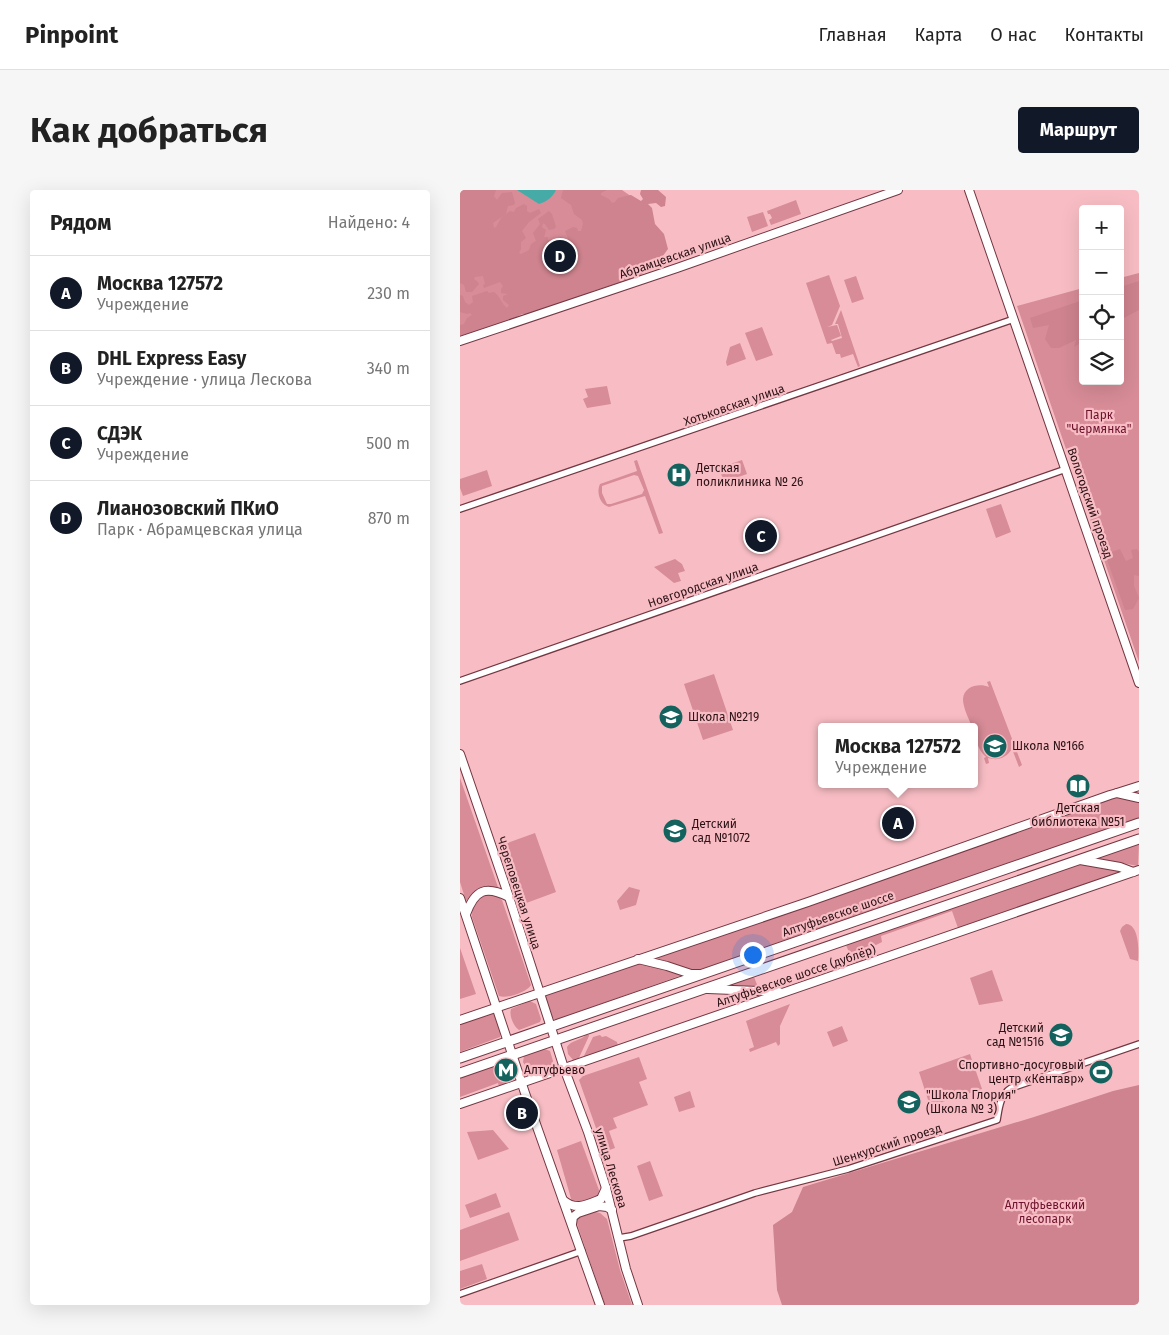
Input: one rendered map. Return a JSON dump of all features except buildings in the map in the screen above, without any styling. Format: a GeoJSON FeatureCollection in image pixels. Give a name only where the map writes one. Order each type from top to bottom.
{"type":"FeatureCollection","features":[{"type":"Feature","properties":{"kind":"main road","name":"Алтуфьевское шоссе"},"geometry":{"type":"LineString","coordinates":[[460,1058],[1139,823]]}},
{"type":"Feature","properties":{"kind":"main road"},"geometry":{"type":"LineString","coordinates":[[460,1073],[1139,839]]}},
{"type":"Feature","properties":{"kind":"street","name":"Абрамцевская улица"},"geometry":{"type":"LineString","coordinates":[[460,341],[677,268],[898,190]]}},
{"type":"Feature","properties":{"kind":"street","name":"Вологодский проезд"},"geometry":{"type":"LineString","coordinates":[[969,190],[1139,683]]}},
{"type":"Feature","properties":{"kind":"street","name":"Хотьковская улица"},"geometry":{"type":"LineString","coordinates":[[460,509],[1014,319]]}},
{"type":"Feature","properties":{"kind":"street","name":"Новгородская улица"},"geometry":{"type":"LineString","coordinates":[[460,681],[1066,469]]}},
{"type":"Feature","properties":{"kind":"street","name":"Череповецкая улица"},"geometry":{"type":"LineString","coordinates":[[460,754],[509,897],[554,1040]]}},
{"type":"Feature","properties":{"kind":"street"},"geometry":{"type":"LineString","coordinates":[[460,1020],[1139,786]]}},
{"type":"Feature","properties":{"kind":"street"},"geometry":{"type":"LineString","coordinates":[[1117,793],[1139,798]]}},
{"type":"Feature","properties":{"kind":"street"},"geometry":{"type":"LineString","coordinates":[[1080,860],[1136,871]]}},
{"type":"Feature","properties":{"kind":"street","name":"Алтуфьевское шоссе (дублёр)"},"geometry":{"type":"LineString","coordinates":[[460,1104],[1136,871]]}},
{"type":"Feature","properties":{"kind":"street"},"geometry":{"type":"LineString","coordinates":[[466,914],[472,899],[480,892],[495,891],[509,897]]}},
{"type":"Feature","properties":{"kind":"street"},"geometry":{"type":"LineString","coordinates":[[460,898],[479,958],[600,1305]]}},
{"type":"Feature","properties":{"kind":"street"},"geometry":{"type":"LineString","coordinates":[[638,958],[692,974],[706,974]]}},
{"type":"Feature","properties":{"kind":"street"},"geometry":{"type":"LineString","coordinates":[[704,990],[783,993]]}},
{"type":"Feature","properties":{"kind":"street","name":"улица Лескова"},"geometry":{"type":"LineString","coordinates":[[554,1040],[588,1132],[606,1188],[626,1269],[638,1305]]}},
{"type":"Feature","properties":{"kind":"street","name":"Шенкурский проезд"},"geometry":{"type":"LineString","coordinates":[[619,1238],[648,1230],[755,1193],[848,1169],[997,1120],[1000,1102],[1010,1088],[1139,1044]]}},
{"type":"Feature","properties":{"kind":"street"},"geometry":{"type":"LineString","coordinates":[[563,1200],[570,1206],[576,1207],[601,1199],[606,1188]]}},
{"type":"Feature","properties":{"kind":"street"},"geometry":{"type":"LineString","coordinates":[[572,1224],[573,1217],[578,1213],[603,1206],[612,1210]]}},
{"type":"Feature","properties":{"kind":"street"},"geometry":{"type":"LineString","coordinates":[[460,1294],[582,1251]]}},
{"type":"Feature","properties":{"kind":"green space"},"geometry":{"type":"Polygon","coordinates":[[[460,190],[622,190],[635,199],[661,243],[657,268],[460,335],[460,190]]]}},
{"type":"Feature","properties":{"kind":"green space"},"geometry":{"type":"Polygon","coordinates":[[[460,190],[496,190],[494,196],[497,200],[502,193],[512,192],[514,205],[508,206],[506,214],[493,223],[494,228],[501,218],[510,211],[514,212],[516,208],[524,204],[530,213],[539,209],[541,213],[529,222],[522,231],[526,238],[521,242],[519,253],[521,254],[529,250],[531,244],[536,241],[533,233],[540,224],[538,219],[549,211],[552,214],[556,227],[549,230],[543,224],[542,227],[546,230],[544,237],[548,237],[548,240],[558,240],[560,237],[568,239],[565,231],[573,227],[581,231],[582,220],[574,214],[571,205],[561,198],[563,190],[607,190],[601,193],[601,195],[612,203],[618,198],[631,195],[641,201],[643,199],[640,194],[641,190],[658,190],[666,197],[665,206],[661,207],[656,203],[648,204],[652,208],[655,224],[664,234],[668,249],[654,268],[632,279],[593,291],[573,300],[552,305],[549,309],[522,314],[507,322],[460,336],[460,325],[464,324],[467,318],[472,315],[460,312],[460,295],[463,296],[465,302],[469,305],[473,302],[472,296],[487,291],[489,293],[494,292],[507,308],[509,305],[503,300],[503,296],[508,294],[501,293],[503,286],[500,282],[484,288],[483,276],[475,277],[474,279],[479,284],[472,292],[466,292],[464,285],[460,283],[460,190]]]}},
{"type":"Feature","properties":{"kind":"green space"},"geometry":{"type":"Polygon","coordinates":[[[796,200],[801,214],[771,225],[769,220],[772,218],[767,211],[796,200]]]}},
{"type":"Feature","properties":{"kind":"green space"},"geometry":{"type":"Polygon","coordinates":[[[763,212],[768,226],[752,232],[747,217],[763,212]]]}},
{"type":"Feature","properties":{"kind":"green space","name":"Парк \"Чермянка\""},"geometry":{"type":"Polygon","coordinates":[[[1139,273],[1139,662],[1017,306],[1079,289],[1079,385],[1124,385],[1124,277],[1139,273]]]}},
{"type":"Feature","properties":{"kind":"green space"},"geometry":{"type":"Polygon","coordinates":[[[829,275],[840,306],[832,325],[827,327],[837,325],[841,336],[831,340],[842,338],[838,324],[835,324],[841,310],[860,366],[858,367],[853,354],[841,358],[840,354],[836,354],[832,343],[827,344],[806,283],[829,275]]]}},
{"type":"Feature","properties":{"kind":"green space"},"geometry":{"type":"Polygon","coordinates":[[[856,276],[864,299],[852,303],[844,280],[856,276]]]}},
{"type":"Feature","properties":{"kind":"green space"},"geometry":{"type":"Polygon","coordinates":[[[1139,281],[1139,310],[1124,318],[1124,295],[1124,286],[1139,281]]]}},
{"type":"Feature","properties":{"kind":"green space"},"geometry":{"type":"Polygon","coordinates":[[[1079,301],[1079,344],[1074,347],[1076,340],[1059,348],[1051,348],[1045,339],[1049,325],[1033,328],[1030,318],[1079,301]]]}},
{"type":"Feature","properties":{"kind":"green space"},"geometry":{"type":"Polygon","coordinates":[[[762,327],[773,355],[756,361],[745,333],[762,327]]]}},
{"type":"Feature","properties":{"kind":"green space"},"geometry":{"type":"Polygon","coordinates":[[[740,343],[746,359],[727,366],[726,362],[730,347],[740,343]]]}},
{"type":"Feature","properties":{"kind":"green space"},"geometry":{"type":"Polygon","coordinates":[[[607,386],[611,404],[587,408],[583,399],[588,397],[585,389],[607,386]]]}},
{"type":"Feature","properties":{"kind":"green space"},"geometry":{"type":"Polygon","coordinates":[[[637,460],[663,533],[659,534],[645,496],[609,507],[603,504],[600,498],[598,491],[600,484],[637,471],[634,461],[637,460]],[[634,475],[602,486],[602,493],[607,504],[642,494],[644,490],[638,476],[634,475]]]}},
{"type":"Feature","properties":{"kind":"green space"},"geometry":{"type":"Polygon","coordinates":[[[742,460],[747,474],[724,482],[719,468],[742,460]]]}},
{"type":"Feature","properties":{"kind":"green space"},"geometry":{"type":"Polygon","coordinates":[[[487,470],[492,486],[463,496],[460,488],[460,479],[487,470]]]}},
{"type":"Feature","properties":{"kind":"green space"},"geometry":{"type":"Polygon","coordinates":[[[1001,504],[1011,532],[996,538],[986,509],[1001,504]]]}},
{"type":"Feature","properties":{"kind":"green space"},"geometry":{"type":"Polygon","coordinates":[[[1120,549],[1126,561],[1133,558],[1131,550],[1137,549],[1139,552],[1139,576],[1134,575],[1134,586],[1139,598],[1133,609],[1125,610],[1105,554],[1120,549]]]}},
{"type":"Feature","properties":{"kind":"green space"},"geometry":{"type":"Polygon","coordinates":[[[675,559],[682,564],[685,571],[678,573],[681,581],[674,583],[654,567],[675,559]]]}},
{"type":"Feature","properties":{"kind":"green space"},"geometry":{"type":"Polygon","coordinates":[[[714,674],[733,730],[703,740],[684,684],[714,674]]]}},
{"type":"Feature","properties":{"kind":"green space"},"geometry":{"type":"Polygon","coordinates":[[[990,681],[1022,765],[1019,767],[1012,749],[1002,758],[988,758],[989,763],[986,764],[984,758],[986,757],[978,744],[978,723],[970,723],[965,710],[963,699],[966,691],[969,688],[981,685],[989,687],[987,682],[990,681]]]}},
{"type":"Feature","properties":{"kind":"green space"},"geometry":{"type":"Polygon","coordinates":[[[460,778],[499,890],[494,888],[481,889],[473,893],[466,901],[460,882],[460,778]]]}},
{"type":"Feature","properties":{"kind":"green space"},"geometry":{"type":"Polygon","coordinates":[[[1117,797],[1139,802],[1139,818],[702,970],[692,970],[653,957],[1117,797]]]}},
{"type":"Feature","properties":{"kind":"green space"},"geometry":{"type":"Polygon","coordinates":[[[535,833],[556,892],[521,905],[499,846],[535,833]]]}},
{"type":"Feature","properties":{"kind":"green space"},"geometry":{"type":"Polygon","coordinates":[[[1139,843],[1138,866],[1095,858],[1139,843]]]}},
{"type":"Feature","properties":{"kind":"green space"},"geometry":{"type":"Polygon","coordinates":[[[1082,863],[1121,872],[958,928],[952,911],[881,936],[882,942],[874,946],[877,956],[854,964],[846,945],[754,977],[758,987],[782,989],[724,986],[1082,863]]]}},
{"type":"Feature","properties":{"kind":"green space"},"geometry":{"type":"Polygon","coordinates":[[[629,887],[640,890],[636,905],[620,910],[617,901],[629,887]]]}},
{"type":"Feature","properties":{"kind":"green space"},"geometry":{"type":"Polygon","coordinates":[[[485,894],[497,896],[502,900],[531,985],[529,988],[512,996],[499,996],[472,917],[475,904],[485,894]]]}},
{"type":"Feature","properties":{"kind":"green space"},"geometry":{"type":"Polygon","coordinates":[[[1126,924],[1134,928],[1136,933],[1138,961],[1130,959],[1120,931],[1126,924]]]}},
{"type":"Feature","properties":{"kind":"green space"},"geometry":{"type":"Polygon","coordinates":[[[460,948],[476,994],[460,999],[460,948]]]}},
{"type":"Feature","properties":{"kind":"green space"},"geometry":{"type":"Polygon","coordinates":[[[638,962],[681,973],[682,975],[557,1020],[552,1018],[545,994],[638,962]]]}},
{"type":"Feature","properties":{"kind":"green space"},"geometry":{"type":"Polygon","coordinates":[[[992,970],[1003,1001],[979,1005],[970,978],[992,970]]]}},
{"type":"Feature","properties":{"kind":"green space"},"geometry":{"type":"Polygon","coordinates":[[[530,1001],[536,1004],[541,1019],[540,1022],[519,1030],[512,1020],[511,1009],[530,1001]]]}},
{"type":"Feature","properties":{"kind":"green space"},"geometry":{"type":"Polygon","coordinates":[[[790,1004],[780,1026],[780,1044],[778,1046],[776,1042],[750,1052],[749,1049],[754,1047],[746,1021],[790,1004]]]}},
{"type":"Feature","properties":{"kind":"green space"},"geometry":{"type":"Polygon","coordinates":[[[491,1013],[496,1015],[501,1032],[500,1037],[460,1052],[460,1023],[491,1013]]]}},
{"type":"Feature","properties":{"kind":"green space"},"geometry":{"type":"Polygon","coordinates":[[[842,1026],[848,1041],[833,1047],[827,1032],[842,1026]]]}},
{"type":"Feature","properties":{"kind":"green space"},"geometry":{"type":"Polygon","coordinates":[[[586,1035],[589,1036],[578,1060],[573,1060],[568,1054],[567,1047],[586,1035]]]}},
{"type":"Feature","properties":{"kind":"green space"},"geometry":{"type":"Polygon","coordinates":[[[600,1035],[617,1042],[618,1046],[583,1058],[593,1037],[600,1035]]]}},
{"type":"Feature","properties":{"kind":"green space"},"geometry":{"type":"Polygon","coordinates":[[[542,1048],[550,1051],[553,1061],[552,1066],[536,1073],[528,1071],[523,1062],[524,1056],[542,1048]]]}},
{"type":"Feature","properties":{"kind":"green space"},"geometry":{"type":"Polygon","coordinates":[[[970,1054],[982,1089],[930,1106],[919,1072],[970,1054]]]}},
{"type":"Feature","properties":{"kind":"green space"},"geometry":{"type":"Polygon","coordinates":[[[639,1057],[647,1079],[639,1082],[648,1105],[613,1118],[617,1128],[609,1131],[615,1148],[604,1152],[597,1132],[599,1132],[579,1080],[583,1076],[639,1057]]]}},
{"type":"Feature","properties":{"kind":"green space"},"geometry":{"type":"Polygon","coordinates":[[[506,1061],[516,1071],[513,1082],[499,1087],[498,1083],[460,1097],[460,1077],[506,1061]]]}},
{"type":"Feature","properties":{"kind":"green space","name":"Алтуфьевский лесопарк"},"geometry":{"type":"Polygon","coordinates":[[[1139,1085],[1139,1305],[782,1305],[777,1290],[773,1225],[792,1212],[803,1187],[1113,1091],[1139,1085]]]}},
{"type":"Feature","properties":{"kind":"green space"},"geometry":{"type":"Polygon","coordinates":[[[690,1091],[695,1107],[679,1112],[674,1097],[690,1091]]]}},
{"type":"Feature","properties":{"kind":"green space"},"geometry":{"type":"Polygon","coordinates":[[[493,1130],[509,1149],[478,1160],[467,1132],[493,1130]]]}},
{"type":"Feature","properties":{"kind":"green space"},"geometry":{"type":"Polygon","coordinates":[[[581,1141],[599,1190],[596,1198],[589,1202],[580,1203],[572,1202],[557,1150],[581,1141]]]}},
{"type":"Feature","properties":{"kind":"green space"},"geometry":{"type":"Polygon","coordinates":[[[650,1161],[663,1196],[649,1201],[637,1166],[650,1161]]]}},
{"type":"Feature","properties":{"kind":"green space"},"geometry":{"type":"Polygon","coordinates":[[[496,1193],[501,1207],[470,1218],[465,1205],[496,1193]]]}},
{"type":"Feature","properties":{"kind":"green space"},"geometry":{"type":"Polygon","coordinates":[[[592,1211],[600,1213],[607,1219],[620,1270],[632,1305],[605,1305],[576,1221],[577,1216],[592,1211]]]}},
{"type":"Feature","properties":{"kind":"green space"},"geometry":{"type":"Polygon","coordinates":[[[509,1212],[519,1240],[460,1261],[460,1230],[509,1212]]]}},
{"type":"Feature","properties":{"kind":"green space"},"geometry":{"type":"Polygon","coordinates":[[[482,1264],[487,1279],[460,1289],[460,1271],[482,1264]]]}},
{"type":"Feature","properties":{"kind":"water"},"geometry":{"type":"Polygon","coordinates":[[[517,190],[556,190],[549,199],[539,204],[517,190]]]}},
{"type":"Feature","properties":{"kind":"place","name":"Лианозовский ПКиО"},"geometry":{"type":"Point","coordinates":[560,256]}},
{"type":"Feature","properties":{"kind":"place","name":"Детская поликлиника № 26"},"geometry":{"type":"Point","coordinates":[679,475]}},
{"type":"Feature","properties":{"kind":"place","name":"СДЭК"},"geometry":{"type":"Point","coordinates":[761,536]}},
{"type":"Feature","properties":{"kind":"place","name":"Школа №219"},"geometry":{"type":"Point","coordinates":[671,717]}},
{"type":"Feature","properties":{"kind":"place","name":"Школа №166"},"geometry":{"type":"Point","coordinates":[995,746]}},
{"type":"Feature","properties":{"kind":"place","name":"Детская библиотека №51"},"geometry":{"type":"Point","coordinates":[1078,786]}},
{"type":"Feature","properties":{"kind":"place","name":"Москва 127572"},"geometry":{"type":"Point","coordinates":[898,823]}},
{"type":"Feature","properties":{"kind":"place","name":"Детский сад №1072"},"geometry":{"type":"Point","coordinates":[675,831]}},
{"type":"Feature","properties":{"kind":"place","name":"Детский сад №1516"},"geometry":{"type":"Point","coordinates":[1061,1035]}},
{"type":"Feature","properties":{"kind":"place","name":"Алтуфьево"},"geometry":{"type":"Point","coordinates":[506,1070]}},
{"type":"Feature","properties":{"kind":"place","name":"Спортивно-досуговый центр «Кентавр»"},"geometry":{"type":"Point","coordinates":[1101,1072]}},
{"type":"Feature","properties":{"kind":"place","name":"\"Школа Глория\" (Школа № 3)"},"geometry":{"type":"Point","coordinates":[909,1102]}},
{"type":"Feature","properties":{"kind":"place","name":"DHL Express Easy"},"geometry":{"type":"Point","coordinates":[522,1113]}}]}
